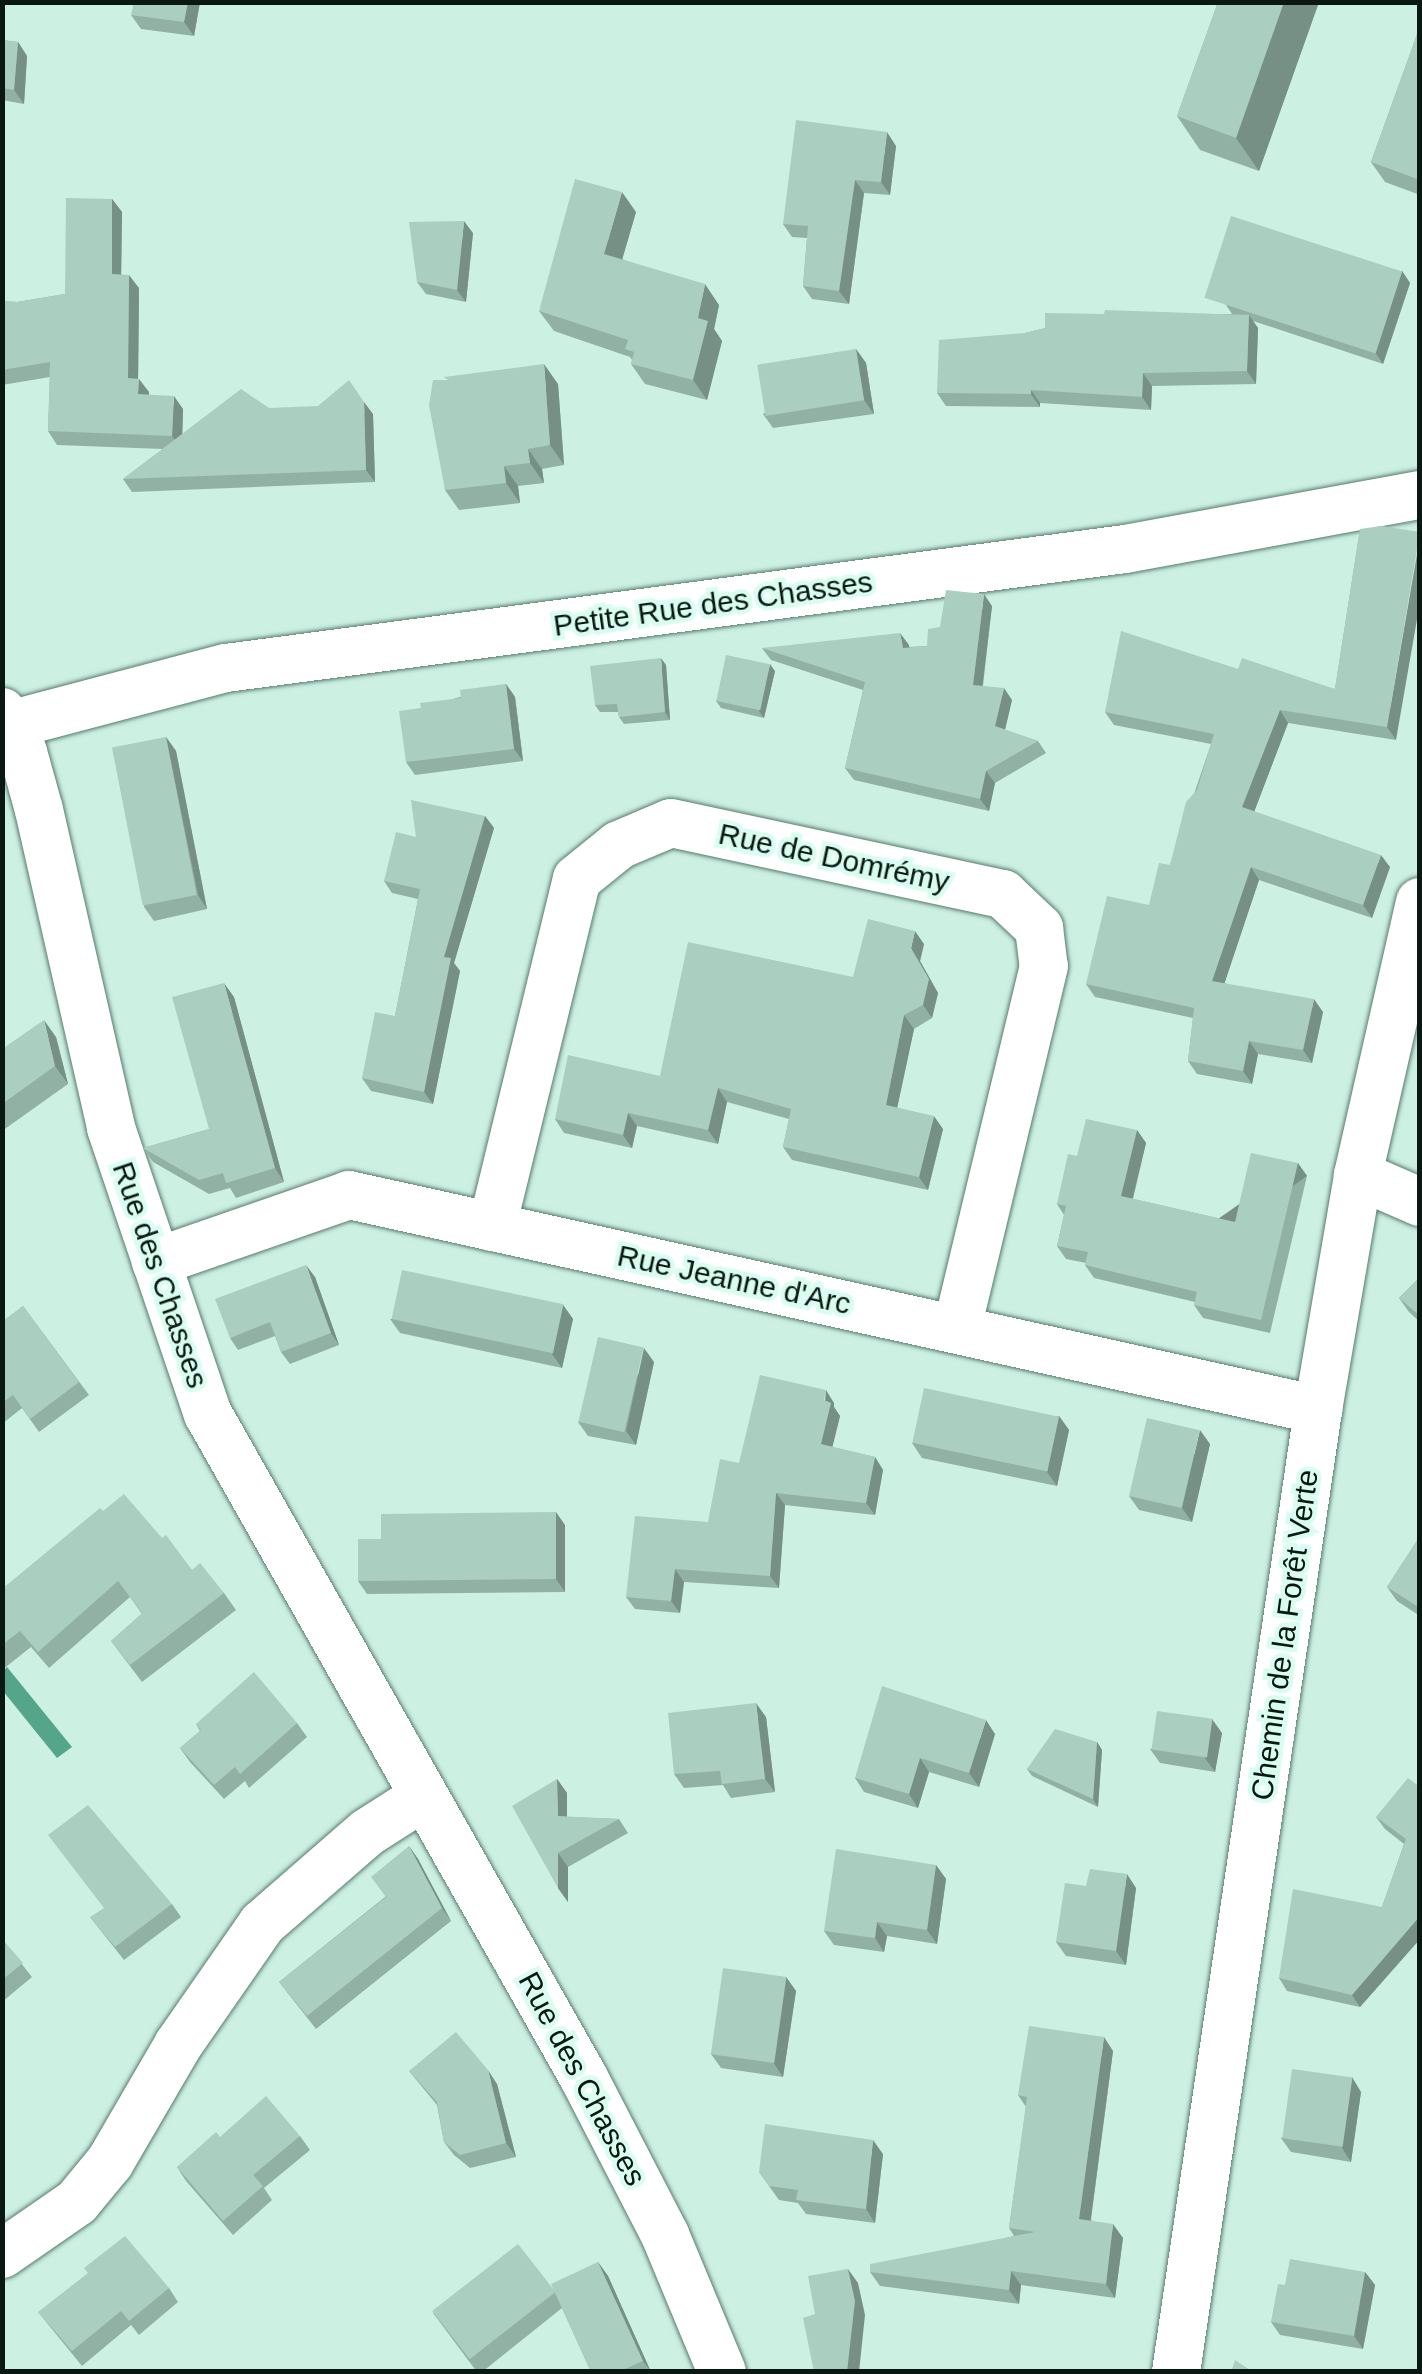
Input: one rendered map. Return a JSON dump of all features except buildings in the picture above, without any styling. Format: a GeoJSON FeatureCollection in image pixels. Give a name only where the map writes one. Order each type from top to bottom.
{"type":"FeatureCollection","features":[{"type":"Feature","properties":{"kind":"street","name":"Petite Rue des Chasses"},"geometry":{"type":"LineString","coordinates":[[5,721],[226,668],[1124,549],[1420,495]]}},
{"type":"Feature","properties":{"kind":"street","name":"Rue des Chasses"},"geometry":{"type":"LineString","coordinates":[[5,721],[23,752],[39,810],[110,1128],[208,1414],[584,2078],[665,2235],[722,2372]]}},
{"type":"Feature","properties":{"kind":"street","name":"Rue de Domrémy"},"geometry":{"type":"LineString","coordinates":[[492,1226],[577,879],[619,845],[671,824],[1003,894],[1039,928],[1044,966],[957,1330]]}},
{"type":"Feature","properties":{"kind":"street","name":"Chemin de la Forêt Verte"},"geometry":{"type":"LineString","coordinates":[[1176,2372],[1318,1410],[1358,1175],[1420,902]]}},
{"type":"Feature","properties":{"kind":"street"},"geometry":{"type":"LineString","coordinates":[[1358,1175],[1420,1202]]}},
{"type":"Feature","properties":{"kind":"street","name":"Rue Jeanne d'Arc"},"geometry":{"type":"LineString","coordinates":[[156,1262],[349,1195],[1318,1410]]}},
{"type":"Feature","properties":{"kind":"street"},"geometry":{"type":"LineString","coordinates":[[2,2254],[77,2202],[110,2162],[178,2045],[262,1924],[368,1832],[422,1797]]}},
{"type":"Feature","properties":{"kind":"shaded area"},"geometry":{"type":"Polygon","coordinates":[[[7,1667],[72,1747],[57,1758],[3,1691],[3,1671],[7,1667]]]}}]}
